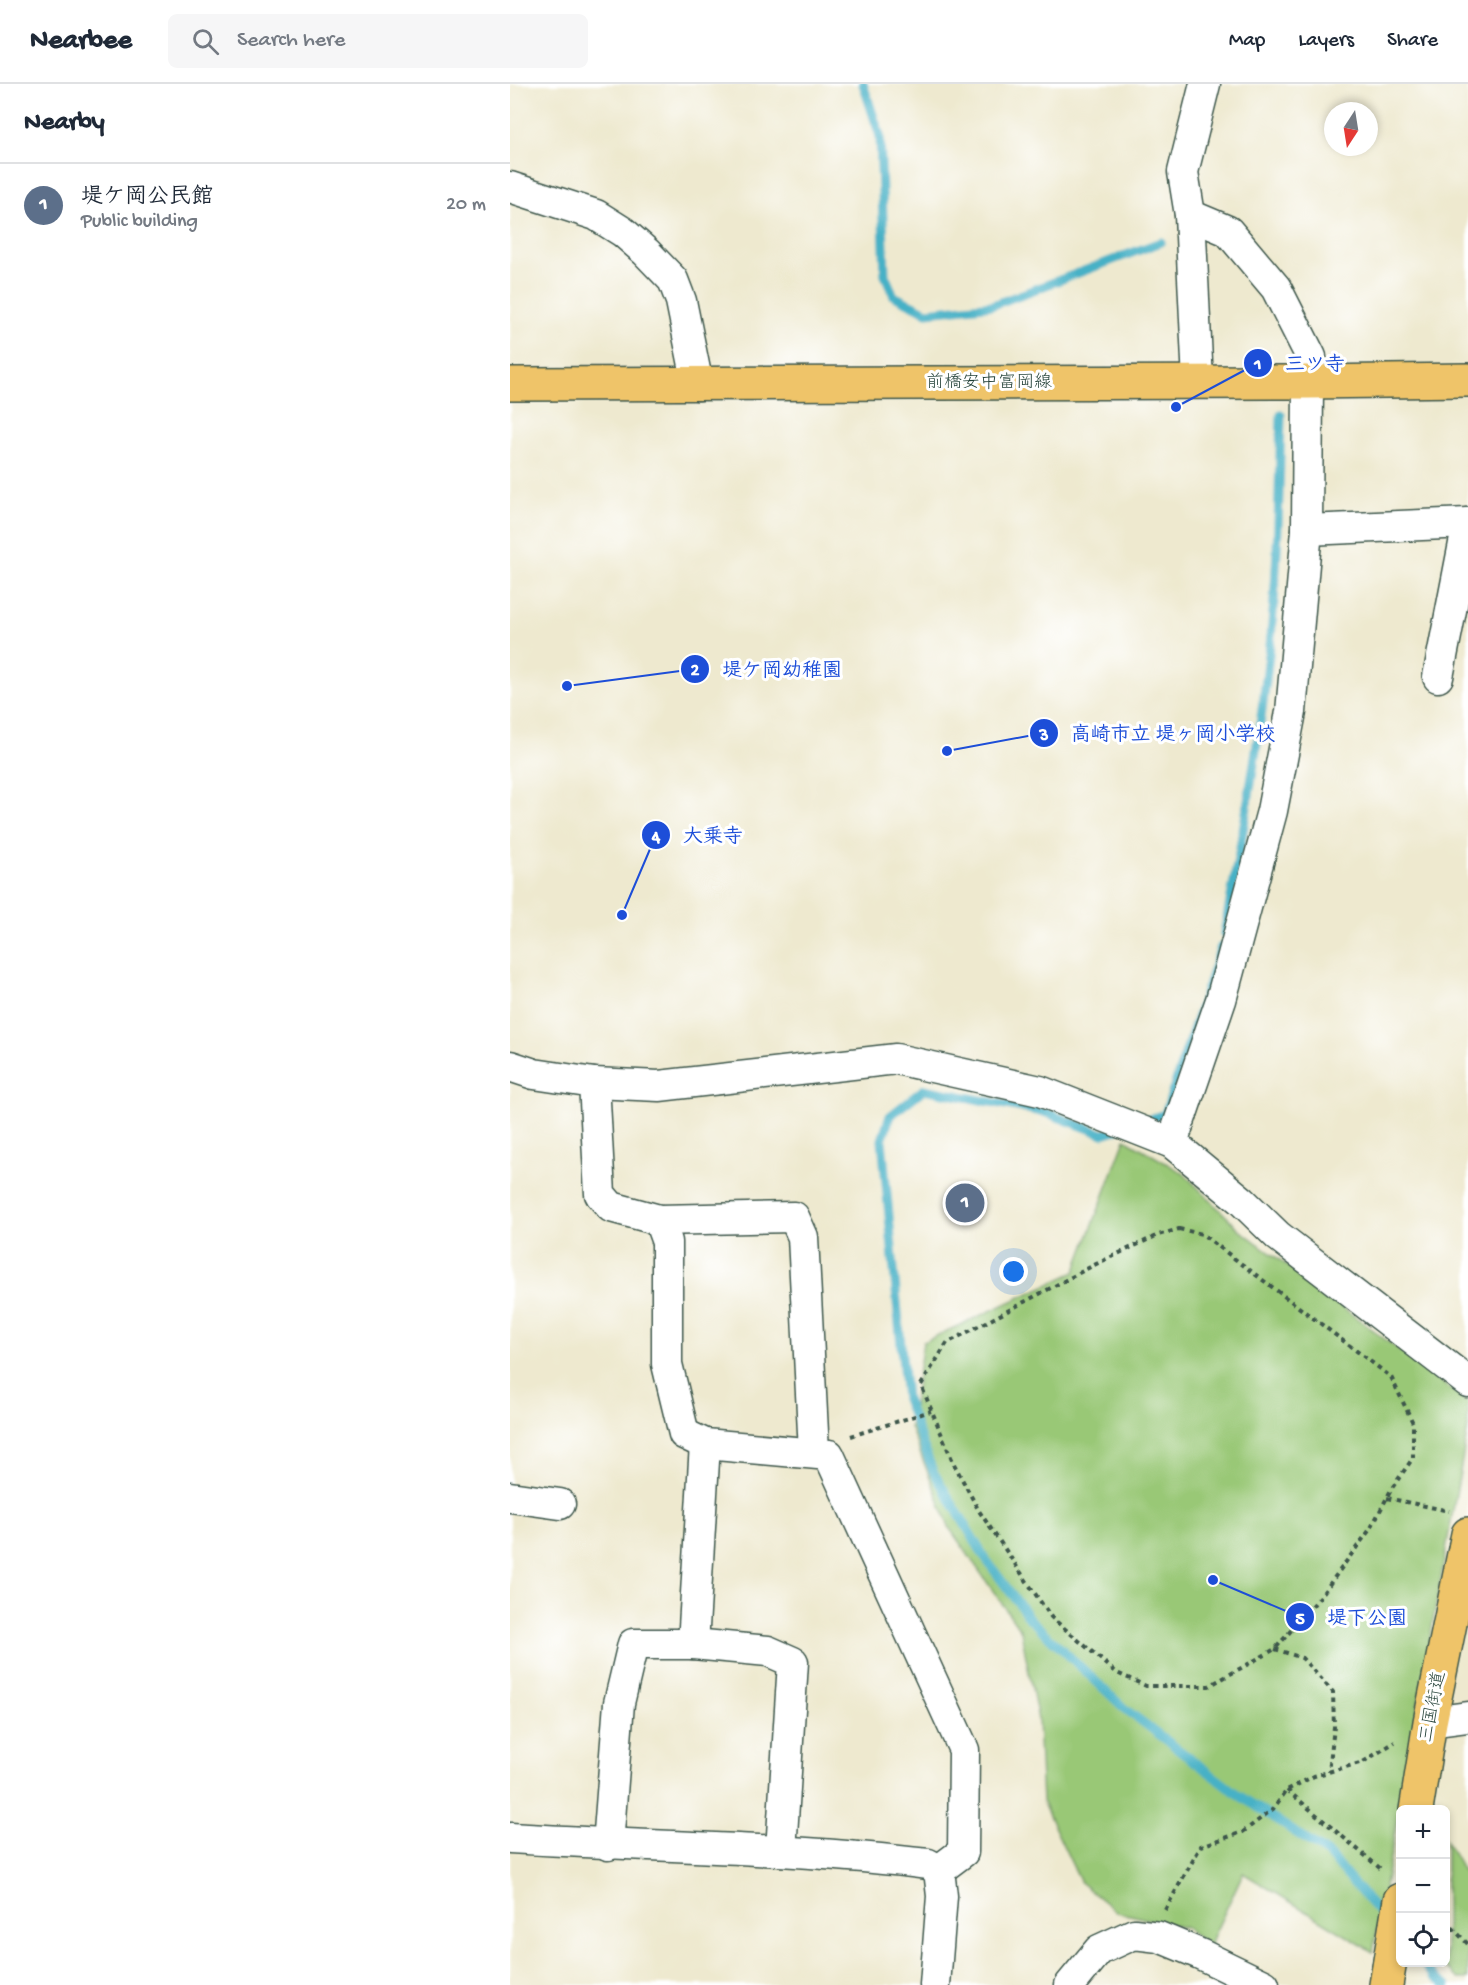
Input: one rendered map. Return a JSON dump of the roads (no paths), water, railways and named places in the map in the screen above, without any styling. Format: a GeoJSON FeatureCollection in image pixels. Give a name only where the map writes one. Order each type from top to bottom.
{"type":"FeatureCollection","features":[{"type":"Feature","properties":{"kind":"main road","name":"前橋安中富岡線"},"geometry":{"type":"LineString","coordinates":[[510,384],[1468,380]]}},
{"type":"Feature","properties":{"kind":"main road","name":"三国街道"},"geometry":{"type":"LineString","coordinates":[[1416,1805],[1417,1729],[1461,1523]]}},
{"type":"Feature","properties":{"kind":"main road"},"geometry":{"type":"LineString","coordinates":[[1386,1985],[1399,1913]]}},
{"type":"Feature","properties":{"kind":"street"},"geometry":{"type":"LineString","coordinates":[[1198,382],[1190,215],[1183,172],[1205,84]]}},
{"type":"Feature","properties":{"kind":"street"},"geometry":{"type":"LineString","coordinates":[[510,188],[596,215],[624,232],[673,280],[681,301],[698,385]]}},
{"type":"Feature","properties":{"kind":"street"},"geometry":{"type":"LineString","coordinates":[[1172,1143],[1221,1000],[1272,811],[1291,712],[1307,530],[1308,382],[1311,357],[1276,288],[1228,231],[1190,215]]}},
{"type":"Feature","properties":{"kind":"street"},"geometry":{"type":"LineString","coordinates":[[1307,530],[1468,523],[1438,677]]}},
{"type":"Feature","properties":{"kind":"street"},"geometry":{"type":"LineString","coordinates":[[510,1066],[534,1074],[594,1083],[659,1086],[896,1059],[1040,1091],[1172,1143],[1242,1201],[1278,1236],[1468,1382]]}},
{"type":"Feature","properties":{"kind":"street"},"geometry":{"type":"LineString","coordinates":[[594,1083],[600,1194],[611,1207],[659,1220],[794,1217],[803,1237],[822,1453],[964,1750],[963,1852],[939,1870]]}},
{"type":"Feature","properties":{"kind":"street"},"geometry":{"type":"LineString","coordinates":[[659,1220],[667,1242],[667,1364],[684,1434],[705,1444],[822,1453]]}},
{"type":"Feature","properties":{"kind":"street"},"geometry":{"type":"LineString","coordinates":[[693,1644],[705,1444]]}},
{"type":"Feature","properties":{"kind":"street"},"geometry":{"type":"LineString","coordinates":[[510,1497],[560,1504]]}},
{"type":"Feature","properties":{"kind":"street"},"geometry":{"type":"LineString","coordinates":[[608,1845],[619,1702],[633,1644],[693,1644],[768,1651],[793,1662],[782,1851]]}},
{"type":"Feature","properties":{"kind":"street"},"geometry":{"type":"LineString","coordinates":[[1417,1729],[1468,1717]]}},
{"type":"Feature","properties":{"kind":"street"},"geometry":{"type":"LineString","coordinates":[[510,1838],[608,1845],[782,1851],[928,1864],[939,1870]]}},
{"type":"Feature","properties":{"kind":"street"},"geometry":{"type":"LineString","coordinates":[[935,1985],[942,1896],[939,1870]]}},
{"type":"Feature","properties":{"kind":"street"},"geometry":{"type":"LineString","coordinates":[[1070,1985],[1099,1950],[1134,1934],[1159,1937],[1264,1985]]}},
{"type":"Feature","properties":{"kind":"waterway"},"geometry":{"type":"LineString","coordinates":[[863,84],[880,136],[885,275],[894,296],[927,312],[993,305],[1161,242]]}},
{"type":"Feature","properties":{"kind":"waterway"},"geometry":{"type":"LineString","coordinates":[[1224,934],[1249,795],[1269,655],[1276,565],[1281,415]]}},
{"type":"Feature","properties":{"kind":"waterway"},"geometry":{"type":"LineString","coordinates":[[1141,1122],[1165,1114],[1221,947]]}},
{"type":"Feature","properties":{"kind":"waterway"},"geometry":{"type":"LineString","coordinates":[[1116,1130],[1103,1134],[1047,1113],[924,1089],[890,1116],[882,1140],[906,1399],[933,1471],[985,1558],[1030,1619],[1124,1708],[1240,1796],[1328,1854],[1387,1922]]}},
{"type":"Feature","properties":{"kind":"waterway"},"geometry":{"type":"LineString","coordinates":[[1426,1967],[1435,1977],[1447,1985]]}},
{"type":"Feature","properties":{"kind":"place","name":"三ツ寺"},"geometry":{"type":"Point","coordinates":[1176,407]}},
{"type":"Feature","properties":{"kind":"place","name":"堤ケ岡幼稚園"},"geometry":{"type":"Point","coordinates":[567,686]}},
{"type":"Feature","properties":{"kind":"place","name":"高崎市立 堤ヶ岡小学校"},"geometry":{"type":"Point","coordinates":[947,751]}},
{"type":"Feature","properties":{"kind":"place","name":"大乗寺"},"geometry":{"type":"Point","coordinates":[622,915]}},
{"type":"Feature","properties":{"kind":"place","name":"堤ケ岡公民館"},"geometry":{"type":"Point","coordinates":[965,1203]}},
{"type":"Feature","properties":{"kind":"place","name":"堤下公園"},"geometry":{"type":"Point","coordinates":[1213,1580]}}]}
